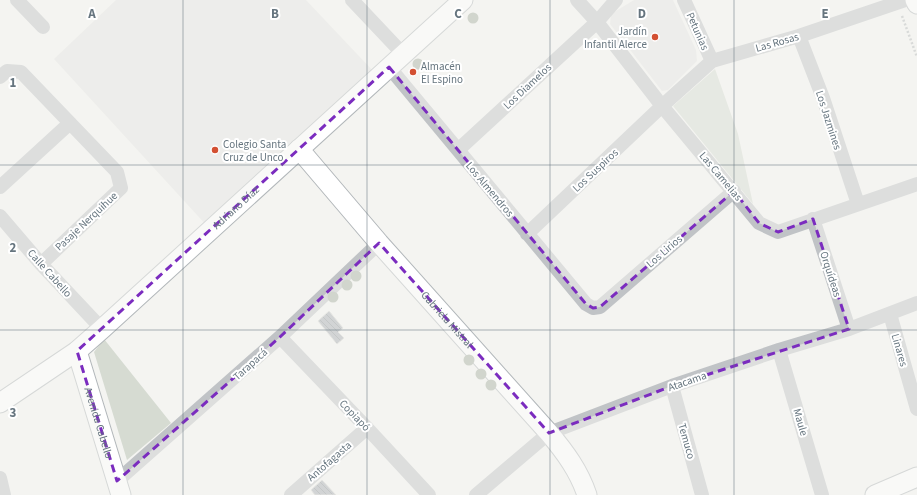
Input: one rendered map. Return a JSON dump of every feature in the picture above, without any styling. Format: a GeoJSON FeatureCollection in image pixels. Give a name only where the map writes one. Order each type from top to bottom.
{"type":"FeatureCollection","features":[{"type":"Feature","properties":{"kind":"street"},"geometry":{"type":"LineString","coordinates":[[17,0],[43,27]]}},
{"type":"Feature","properties":{"kind":"street","name":"Los Almendros"},"geometry":{"type":"LineString","coordinates":[[352,0],[458,150],[586,304],[593,308]]}},
{"type":"Feature","properties":{"kind":"street","name":"Adriano Díaz"},"geometry":{"type":"LineString","coordinates":[[0,403],[77,351],[462,0]]}},
{"type":"Feature","properties":{"kind":"street","name":"Las Camelias"},"geometry":{"type":"LineString","coordinates":[[577,0],[597,22],[662,106],[759,223],[778,232],[917,184]]}},
{"type":"Feature","properties":{"kind":"street","name":"Los Diamelos"},"geometry":{"type":"LineString","coordinates":[[458,150],[597,22],[616,0]]}},
{"type":"Feature","properties":{"kind":"street","name":"Petunias"},"geometry":{"type":"LineString","coordinates":[[684,0],[712,61]]}},
{"type":"Feature","properties":{"kind":"street"},"geometry":{"type":"LineString","coordinates":[[906,1],[917,4]]}},
{"type":"Feature","properties":{"kind":"street","name":"Las Rosas"},"geometry":{"type":"LineString","coordinates":[[662,106],[712,61],[799,36],[906,1]]}},
{"type":"Feature","properties":{"kind":"street","name":"Los Jazmines"},"geometry":{"type":"LineString","coordinates":[[799,36],[823,98],[858,204]]}},
{"type":"Feature","properties":{"kind":"street"},"geometry":{"type":"LineString","coordinates":[[0,77],[7,71],[22,72],[70,122],[0,187]]}},
{"type":"Feature","properties":{"kind":"street","name":"Los Suspiros"},"geometry":{"type":"LineString","coordinates":[[527,234],[662,106]]}},
{"type":"Feature","properties":{"kind":"street","name":"Pasaje Nerquihue"},"geometry":{"type":"LineString","coordinates":[[41,264],[121,188],[117,172],[70,122]]}},
{"type":"Feature","properties":{"kind":"street","name":"Gabriela Mistral"},"geometry":{"type":"LineString","coordinates":[[299,149],[379,243],[549,433],[574,465],[587,495]]}},
{"type":"Feature","properties":{"kind":"street","name":"Los Lirios"},"geometry":{"type":"LineString","coordinates":[[593,308],[600,307],[734,191]]}},
{"type":"Feature","properties":{"kind":"street","name":"Calle Cabello"},"geometry":{"type":"LineString","coordinates":[[0,216],[41,264],[102,329]]}},
{"type":"Feature","properties":{"kind":"street","name":"Orquídeas"},"geometry":{"type":"LineString","coordinates":[[813,219],[849,329]]}},
{"type":"Feature","properties":{"kind":"street","name":"Tarapacá"},"geometry":{"type":"LineString","coordinates":[[119,488],[379,243]]}},
{"type":"Feature","properties":{"kind":"street","name":"Atacama"},"geometry":{"type":"LineString","coordinates":[[476,495],[549,433],[672,386],[849,329],[917,303]]}},
{"type":"Feature","properties":{"kind":"street","name":"Linares"},"geometry":{"type":"LineString","coordinates":[[890,314],[917,408]]}},
{"type":"Feature","properties":{"kind":"street","name":"Copiapó"},"geometry":{"type":"LineString","coordinates":[[280,336],[430,495]]}},
{"type":"Feature","properties":{"kind":"street","name":"Maule"},"geometry":{"type":"LineString","coordinates":[[780,350],[822,495]]}},
{"type":"Feature","properties":{"kind":"street","name":"Avenida Cabello"},"geometry":{"type":"LineString","coordinates":[[77,351],[119,488]]}},
{"type":"Feature","properties":{"kind":"street","name":"Temuco"},"geometry":{"type":"LineString","coordinates":[[672,386],[702,495]]}},
{"type":"Feature","properties":{"kind":"street","name":"Antofagasta"},"geometry":{"type":"LineString","coordinates":[[291,495],[367,428]]}},
{"type":"Feature","properties":{"kind":"street"},"geometry":{"type":"LineString","coordinates":[[875,495],[917,477]]}},
{"type":"Feature","properties":{"kind":"street"},"geometry":{"type":"LineString","coordinates":[[0,478],[4,495]]}},
{"type":"Feature","properties":{"kind":"path"},"geometry":{"type":"LineString","coordinates":[[906,1],[917,58]]}},
{"type":"Feature","properties":{"kind":"highlighted area"},"geometry":{"type":"Polygon","coordinates":[[[389,67],[586,304],[593,308],[600,307],[734,191],[759,223],[778,232],[813,219],[849,329],[672,386],[549,433],[379,243],[280,337],[117,481],[77,351],[389,67]]]}},
{"type":"Feature","properties":{"kind":"shaded area","name":"Colegio Santa Cruz de Unco"},"geometry":{"type":"Polygon","coordinates":[[[116,0],[306,0],[375,73],[208,227],[54,59],[116,0]]]}},
{"type":"Feature","properties":{"kind":"shaded area","name":"Jardín Infantil Alerce"},"geometry":{"type":"Polygon","coordinates":[[[634,0],[673,0],[696,50],[697,61],[668,90],[662,91],[610,24],[611,14],[634,0]]]}},
{"type":"Feature","properties":{"kind":"shaded area"},"geometry":{"type":"Polygon","coordinates":[[[715,69],[738,134],[753,204],[673,106],[715,69]]]}},
{"type":"Feature","properties":{"kind":"shaded area"},"geometry":{"type":"Polygon","coordinates":[[[104,339],[171,423],[127,460],[94,352],[104,339]]]}},
{"type":"Feature","properties":{"kind":"building"},"geometry":{"type":"Polygon","coordinates":[[[329,311],[343,328],[338,332],[344,338],[337,344],[318,321],[329,311]]]}},
{"type":"Feature","properties":{"kind":"building"},"geometry":{"type":"Polygon","coordinates":[[[322,480],[336,495],[315,495],[311,490],[322,480]]]}},
{"type":"Feature","properties":{"kind":"place","name":"Jardín Infantil Alerce"},"geometry":{"type":"Point","coordinates":[655,37]}},
{"type":"Feature","properties":{"kind":"place","name":"Almacén El Espino"},"geometry":{"type":"Point","coordinates":[413,72]}},
{"type":"Feature","properties":{"kind":"place","name":"Colegio Santa Cruz de Unco"},"geometry":{"type":"Point","coordinates":[215,150]}}]}
